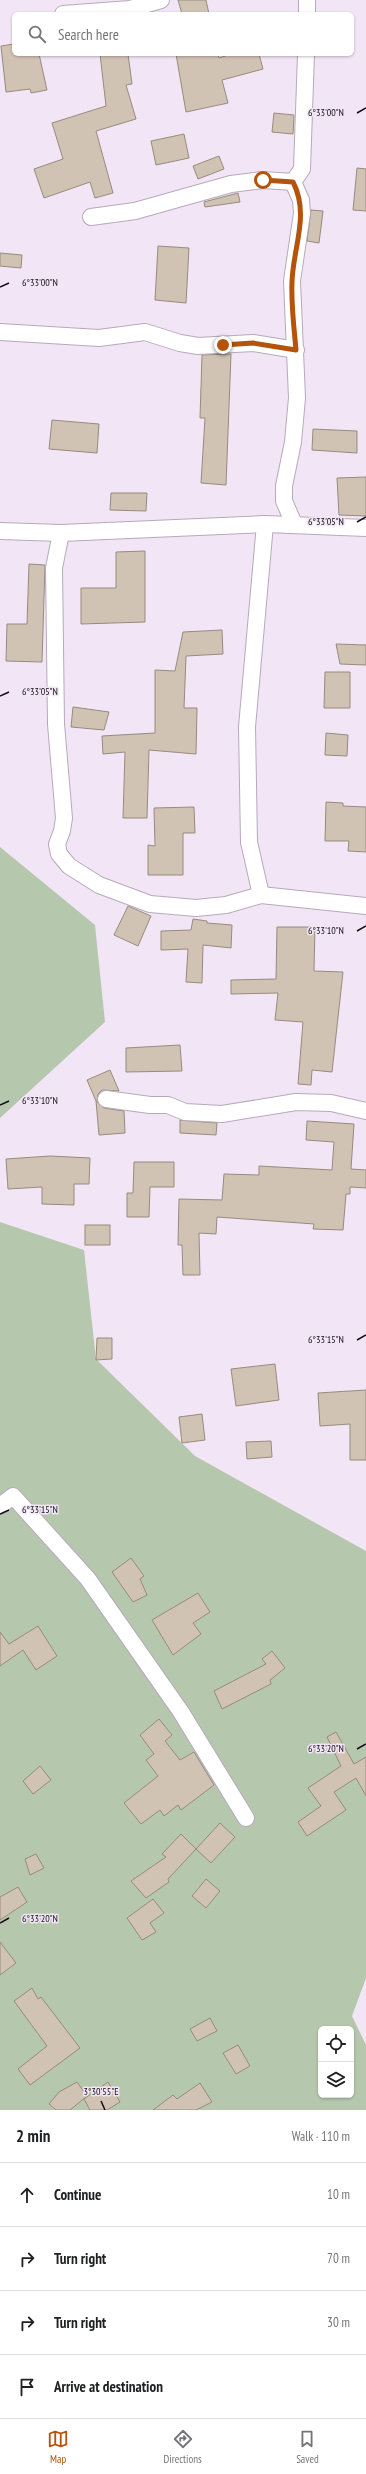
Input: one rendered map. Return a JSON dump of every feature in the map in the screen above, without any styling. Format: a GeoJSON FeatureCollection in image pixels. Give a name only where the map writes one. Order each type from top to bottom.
{"type":"FeatureCollection","features":[{"type":"Feature","properties":{"kind":"street"},"geometry":{"type":"LineString","coordinates":[[90,12],[130,9],[161,0]]}},
{"type":"Feature","properties":{"kind":"street"},"geometry":{"type":"LineString","coordinates":[[307,0],[307,12]]}},
{"type":"Feature","properties":{"kind":"street"},"geometry":{"type":"LineString","coordinates":[[293,182],[302,169],[306,56]]}},
{"type":"Feature","properties":{"kind":"street"},"geometry":{"type":"LineString","coordinates":[[91,216],[135,211],[231,184],[263,180],[293,182]]}},
{"type":"Feature","properties":{"kind":"street"},"geometry":{"type":"LineString","coordinates":[[293,182],[301,200],[302,214],[292,282],[297,398],[293,442],[284,486],[284,501],[294,524]]}},
{"type":"Feature","properties":{"kind":"street"},"geometry":{"type":"LineString","coordinates":[[0,332],[99,338],[145,332],[180,343],[198,346],[253,343],[296,350]]}},
{"type":"Feature","properties":{"kind":"street"},"geometry":{"type":"LineString","coordinates":[[261,894],[249,842],[246,727],[265,524]]}},
{"type":"Feature","properties":{"kind":"street"},"geometry":{"type":"LineString","coordinates":[[0,531],[61,533],[265,524],[366,528]]}},
{"type":"Feature","properties":{"kind":"street"},"geometry":{"type":"LineString","coordinates":[[61,533],[54,568],[56,724],[64,818],[62,831],[57,844],[59,854],[69,866],[99,885],[150,904],[196,908],[226,905],[261,894],[366,906]]}},
{"type":"Feature","properties":{"kind":"street"},"geometry":{"type":"LineString","coordinates":[[106,1099],[150,1105],[168,1105],[185,1112],[222,1114],[296,1102],[331,1103],[366,1111]]}},
{"type":"Feature","properties":{"kind":"street"},"geometry":{"type":"LineString","coordinates":[[0,1506],[13,1496],[88,1579],[181,1712],[246,1818]]}},
{"type":"Feature","properties":{"kind":"green space"},"geometry":{"type":"Polygon","coordinates":[[[0,847],[95,925],[105,1022],[0,1118],[0,847]]]}},
{"type":"Feature","properties":{"kind":"green space"},"geometry":{"type":"Polygon","coordinates":[[[0,1222],[84,1250],[96,1359],[195,1456],[366,1551],[366,1978],[352,2016],[366,2045],[366,2110],[0,2110],[0,1222]]]}},
{"type":"Feature","properties":{"kind":"building"},"geometry":{"type":"Polygon","coordinates":[[[178,0],[206,0],[209,12],[181,12],[178,0]]]}},
{"type":"Feature","properties":{"kind":"building"},"geometry":{"type":"Polygon","coordinates":[[[12,44],[12,56],[39,56],[47,90],[31,93],[30,89],[6,92],[1,46],[12,44]]]}},
{"type":"Feature","properties":{"kind":"building"},"geometry":{"type":"Polygon","coordinates":[[[100,56],[128,56],[132,84],[126,85],[136,119],[96,131],[113,193],[95,198],[90,182],[44,198],[34,169],[63,159],[52,123],[106,106],[100,56]]]}},
{"type":"Feature","properties":{"kind":"building"},"geometry":{"type":"Polygon","coordinates":[[[176,56],[218,56],[219,58],[225,56],[260,56],[263,69],[222,80],[228,103],[186,112],[176,56]]]}},
{"type":"Feature","properties":{"kind":"building"},"geometry":{"type":"Polygon","coordinates":[[[274,113],[294,115],[293,134],[272,132],[274,113]]]}},
{"type":"Feature","properties":{"kind":"building"},"geometry":{"type":"Polygon","coordinates":[[[184,134],[189,158],[156,165],[151,141],[184,134]]]}},
{"type":"Feature","properties":{"kind":"building"},"geometry":{"type":"Polygon","coordinates":[[[219,156],[224,169],[198,179],[193,166],[219,156]]]}},
{"type":"Feature","properties":{"kind":"building"},"geometry":{"type":"Polygon","coordinates":[[[357,168],[366,169],[366,211],[353,210],[357,168]]]}},
{"type":"Feature","properties":{"kind":"building"},"geometry":{"type":"Polygon","coordinates":[[[238,193],[240,202],[205,207],[204,202],[238,193]]]}},
{"type":"Feature","properties":{"kind":"building"},"geometry":{"type":"Polygon","coordinates":[[[311,210],[323,211],[319,243],[307,241],[311,210]]]}},
{"type":"Feature","properties":{"kind":"building"},"geometry":{"type":"Polygon","coordinates":[[[158,246],[189,248],[186,303],[155,300],[158,246]]]}},
{"type":"Feature","properties":{"kind":"building"},"geometry":{"type":"Polygon","coordinates":[[[0,253],[22,255],[21,268],[0,266],[0,253]]]}},
{"type":"Feature","properties":{"kind":"building"},"geometry":{"type":"Polygon","coordinates":[[[231,354],[226,485],[201,483],[205,418],[200,418],[202,355],[231,354]]]}},
{"type":"Feature","properties":{"kind":"building"},"geometry":{"type":"Polygon","coordinates":[[[52,420],[99,424],[97,453],[49,449],[52,420]]]}},
{"type":"Feature","properties":{"kind":"building"},"geometry":{"type":"Polygon","coordinates":[[[313,429],[357,431],[357,453],[312,450],[313,429]]]}},
{"type":"Feature","properties":{"kind":"building"},"geometry":{"type":"Polygon","coordinates":[[[366,477],[366,516],[339,515],[337,478],[366,477]]]}},
{"type":"Feature","properties":{"kind":"building"},"geometry":{"type":"Polygon","coordinates":[[[111,493],[147,493],[146,511],[110,510],[111,493]]]}},
{"type":"Feature","properties":{"kind":"building"},"geometry":{"type":"Polygon","coordinates":[[[145,551],[145,622],[81,624],[81,588],[116,588],[116,552],[145,551]]]}},
{"type":"Feature","properties":{"kind":"building"},"geometry":{"type":"Polygon","coordinates":[[[29,564],[45,565],[42,662],[6,661],[7,624],[27,624],[29,564]]]}},
{"type":"Feature","properties":{"kind":"building"},"geometry":{"type":"Polygon","coordinates":[[[222,630],[223,654],[186,656],[184,708],[197,708],[196,754],[149,750],[147,818],[123,818],[125,752],[103,754],[102,736],[155,733],[155,670],[175,671],[183,632],[222,630]]]}},
{"type":"Feature","properties":{"kind":"building"},"geometry":{"type":"Polygon","coordinates":[[[336,644],[366,645],[366,665],[340,664],[336,644]]]}},
{"type":"Feature","properties":{"kind":"building"},"geometry":{"type":"Polygon","coordinates":[[[325,672],[350,672],[350,708],[324,708],[325,672]]]}},
{"type":"Feature","properties":{"kind":"building"},"geometry":{"type":"Polygon","coordinates":[[[73,707],[109,712],[104,730],[71,727],[73,707]]]}},
{"type":"Feature","properties":{"kind":"building"},"geometry":{"type":"Polygon","coordinates":[[[326,733],[348,735],[347,756],[325,755],[326,733]]]}},
{"type":"Feature","properties":{"kind":"building"},"geometry":{"type":"Polygon","coordinates":[[[326,802],[343,803],[343,806],[366,807],[366,852],[348,851],[349,841],[325,841],[326,802]]]}},
{"type":"Feature","properties":{"kind":"building"},"geometry":{"type":"Polygon","coordinates":[[[194,807],[195,833],[183,833],[183,875],[148,875],[148,845],[155,846],[154,808],[194,807]]]}},
{"type":"Feature","properties":{"kind":"building"},"geometry":{"type":"Polygon","coordinates":[[[128,906],[151,916],[138,946],[114,935],[128,906]]]}},
{"type":"Feature","properties":{"kind":"building"},"geometry":{"type":"Polygon","coordinates":[[[193,919],[207,921],[207,923],[232,925],[231,948],[203,945],[202,983],[186,982],[188,949],[161,950],[161,931],[191,930],[193,919]]]}},
{"type":"Feature","properties":{"kind":"building"},"geometry":{"type":"Polygon","coordinates":[[[277,927],[315,927],[314,971],[343,972],[332,1072],[312,1070],[311,1085],[298,1084],[303,1022],[275,1020],[278,993],[231,994],[231,980],[276,979],[277,927]]]}},
{"type":"Feature","properties":{"kind":"building"},"geometry":{"type":"Polygon","coordinates":[[[180,1045],[182,1071],[126,1072],[126,1048],[180,1045]]]}},
{"type":"Feature","properties":{"kind":"building"},"geometry":{"type":"Polygon","coordinates":[[[110,1070],[119,1091],[102,1090],[98,1094],[97,1102],[104,1108],[124,1111],[125,1133],[99,1135],[96,1101],[87,1080],[110,1070]]]}},
{"type":"Feature","properties":{"kind":"building"},"geometry":{"type":"Polygon","coordinates":[[[180,1120],[217,1123],[216,1135],[180,1133],[180,1120]]]}},
{"type":"Feature","properties":{"kind":"building"},"geometry":{"type":"Polygon","coordinates":[[[307,1121],[354,1124],[351,1169],[366,1170],[366,1188],[350,1187],[350,1194],[346,1194],[343,1230],[313,1229],[314,1224],[217,1217],[216,1234],[199,1233],[200,1275],[183,1275],[182,1245],[178,1245],[179,1199],[222,1200],[224,1174],[259,1175],[259,1166],[332,1170],[334,1142],[306,1140],[307,1121]]]}},
{"type":"Feature","properties":{"kind":"building"},"geometry":{"type":"Polygon","coordinates":[[[50,1156],[90,1158],[89,1184],[74,1184],[74,1205],[42,1204],[42,1187],[8,1189],[6,1159],[50,1156]]]}},
{"type":"Feature","properties":{"kind":"building"},"geometry":{"type":"Polygon","coordinates":[[[134,1162],[174,1162],[174,1187],[150,1187],[149,1217],[127,1217],[127,1193],[133,1193],[134,1162]]]}},
{"type":"Feature","properties":{"kind":"building"},"geometry":{"type":"Polygon","coordinates":[[[85,1225],[110,1225],[110,1245],[85,1245],[85,1225]]]}},
{"type":"Feature","properties":{"kind":"building"},"geometry":{"type":"Polygon","coordinates":[[[97,1338],[112,1338],[112,1359],[96,1360],[97,1338]]]}},
{"type":"Feature","properties":{"kind":"building"},"geometry":{"type":"Polygon","coordinates":[[[275,1364],[279,1400],[236,1406],[231,1369],[275,1364]]]}},
{"type":"Feature","properties":{"kind":"building"},"geometry":{"type":"Polygon","coordinates":[[[366,1390],[366,1460],[350,1460],[350,1424],[320,1426],[318,1393],[366,1390]]]}},
{"type":"Feature","properties":{"kind":"building"},"geometry":{"type":"Polygon","coordinates":[[[202,1414],[205,1440],[182,1443],[179,1417],[202,1414]]]}},
{"type":"Feature","properties":{"kind":"building"},"geometry":{"type":"Polygon","coordinates":[[[271,1441],[272,1457],[247,1459],[246,1442],[271,1441]]]}},
{"type":"Feature","properties":{"kind":"building"},"geometry":{"type":"Polygon","coordinates":[[[131,1558],[144,1576],[140,1579],[147,1595],[133,1602],[112,1572],[131,1558]]]}},
{"type":"Feature","properties":{"kind":"building"},"geometry":{"type":"Polygon","coordinates":[[[198,1593],[210,1612],[193,1623],[201,1634],[173,1655],[152,1620],[198,1593]]]}},
{"type":"Feature","properties":{"kind":"building"},"geometry":{"type":"Polygon","coordinates":[[[38,1626],[57,1656],[36,1670],[23,1650],[0,1666],[0,1632],[9,1644],[38,1626]]]}},
{"type":"Feature","properties":{"kind":"building"},"geometry":{"type":"Polygon","coordinates":[[[272,1651],[285,1668],[270,1680],[271,1684],[222,1709],[214,1691],[266,1664],[262,1659],[272,1651]]]}},
{"type":"Feature","properties":{"kind":"building"},"geometry":{"type":"Polygon","coordinates":[[[159,1719],[172,1735],[165,1741],[180,1760],[194,1752],[214,1785],[181,1810],[178,1805],[164,1816],[160,1810],[141,1824],[124,1803],[158,1776],[146,1760],[154,1754],[140,1735],[159,1719]]]}},
{"type":"Feature","properties":{"kind":"building"},"geometry":{"type":"Polygon","coordinates":[[[336,1732],[354,1764],[366,1757],[366,1796],[356,1778],[334,1792],[346,1810],[307,1836],[298,1822],[321,1806],[308,1788],[341,1766],[327,1737],[336,1732]]]}},
{"type":"Feature","properties":{"kind":"building"},"geometry":{"type":"Polygon","coordinates":[[[40,1766],[51,1780],[33,1794],[23,1781],[40,1766]]]}},
{"type":"Feature","properties":{"kind":"building"},"geometry":{"type":"Polygon","coordinates":[[[220,1823],[235,1837],[211,1863],[196,1849],[220,1823]]]}},
{"type":"Feature","properties":{"kind":"building"},"geometry":{"type":"Polygon","coordinates":[[[181,1834],[196,1849],[168,1879],[169,1882],[146,1898],[131,1881],[166,1857],[162,1854],[181,1834]]]}},
{"type":"Feature","properties":{"kind":"building"},"geometry":{"type":"Polygon","coordinates":[[[36,1854],[44,1868],[30,1875],[25,1859],[36,1854]]]}},
{"type":"Feature","properties":{"kind":"building"},"geometry":{"type":"Polygon","coordinates":[[[206,1879],[220,1891],[206,1908],[192,1896],[206,1879]]]}},
{"type":"Feature","properties":{"kind":"building"},"geometry":{"type":"Polygon","coordinates":[[[18,1887],[27,1902],[0,1920],[0,1897],[18,1887]]]}},
{"type":"Feature","properties":{"kind":"building"},"geometry":{"type":"Polygon","coordinates":[[[153,1899],[164,1913],[150,1923],[156,1932],[142,1940],[127,1918],[153,1899]]]}},
{"type":"Feature","properties":{"kind":"building"},"geometry":{"type":"Polygon","coordinates":[[[0,1942],[16,1963],[0,1975],[0,1942]]]}},
{"type":"Feature","properties":{"kind":"building"},"geometry":{"type":"Polygon","coordinates":[[[32,1988],[38,1999],[41,1997],[80,2048],[30,2085],[18,2069],[47,2046],[14,2001],[32,1988]]]}},
{"type":"Feature","properties":{"kind":"building"},"geometry":{"type":"Polygon","coordinates":[[[210,2018],[217,2031],[197,2041],[190,2029],[210,2018]]]}},
{"type":"Feature","properties":{"kind":"building"},"geometry":{"type":"Polygon","coordinates":[[[238,2045],[250,2066],[236,2074],[223,2053],[238,2045]]]}},
{"type":"Feature","properties":{"kind":"building"},"geometry":{"type":"Polygon","coordinates":[[[77,2082],[87,2096],[70,2110],[56,2110],[49,2104],[59,2092],[77,2082]]]}},
{"type":"Feature","properties":{"kind":"building"},"geometry":{"type":"Polygon","coordinates":[[[108,2082],[120,2102],[107,2110],[90,2110],[84,2099],[108,2082]]]}},
{"type":"Feature","properties":{"kind":"building"},"geometry":{"type":"Polygon","coordinates":[[[200,2083],[212,2102],[196,2110],[153,2110],[173,2095],[177,2099],[200,2083]]]}},
{"type":"Feature","properties":{"kind":"route"},"geometry":{"type":"LineString","coordinates":[[223,345],[253,343],[296,350],[292,282],[294,256],[302,214],[301,200],[293,182],[263,180]]}}]}
